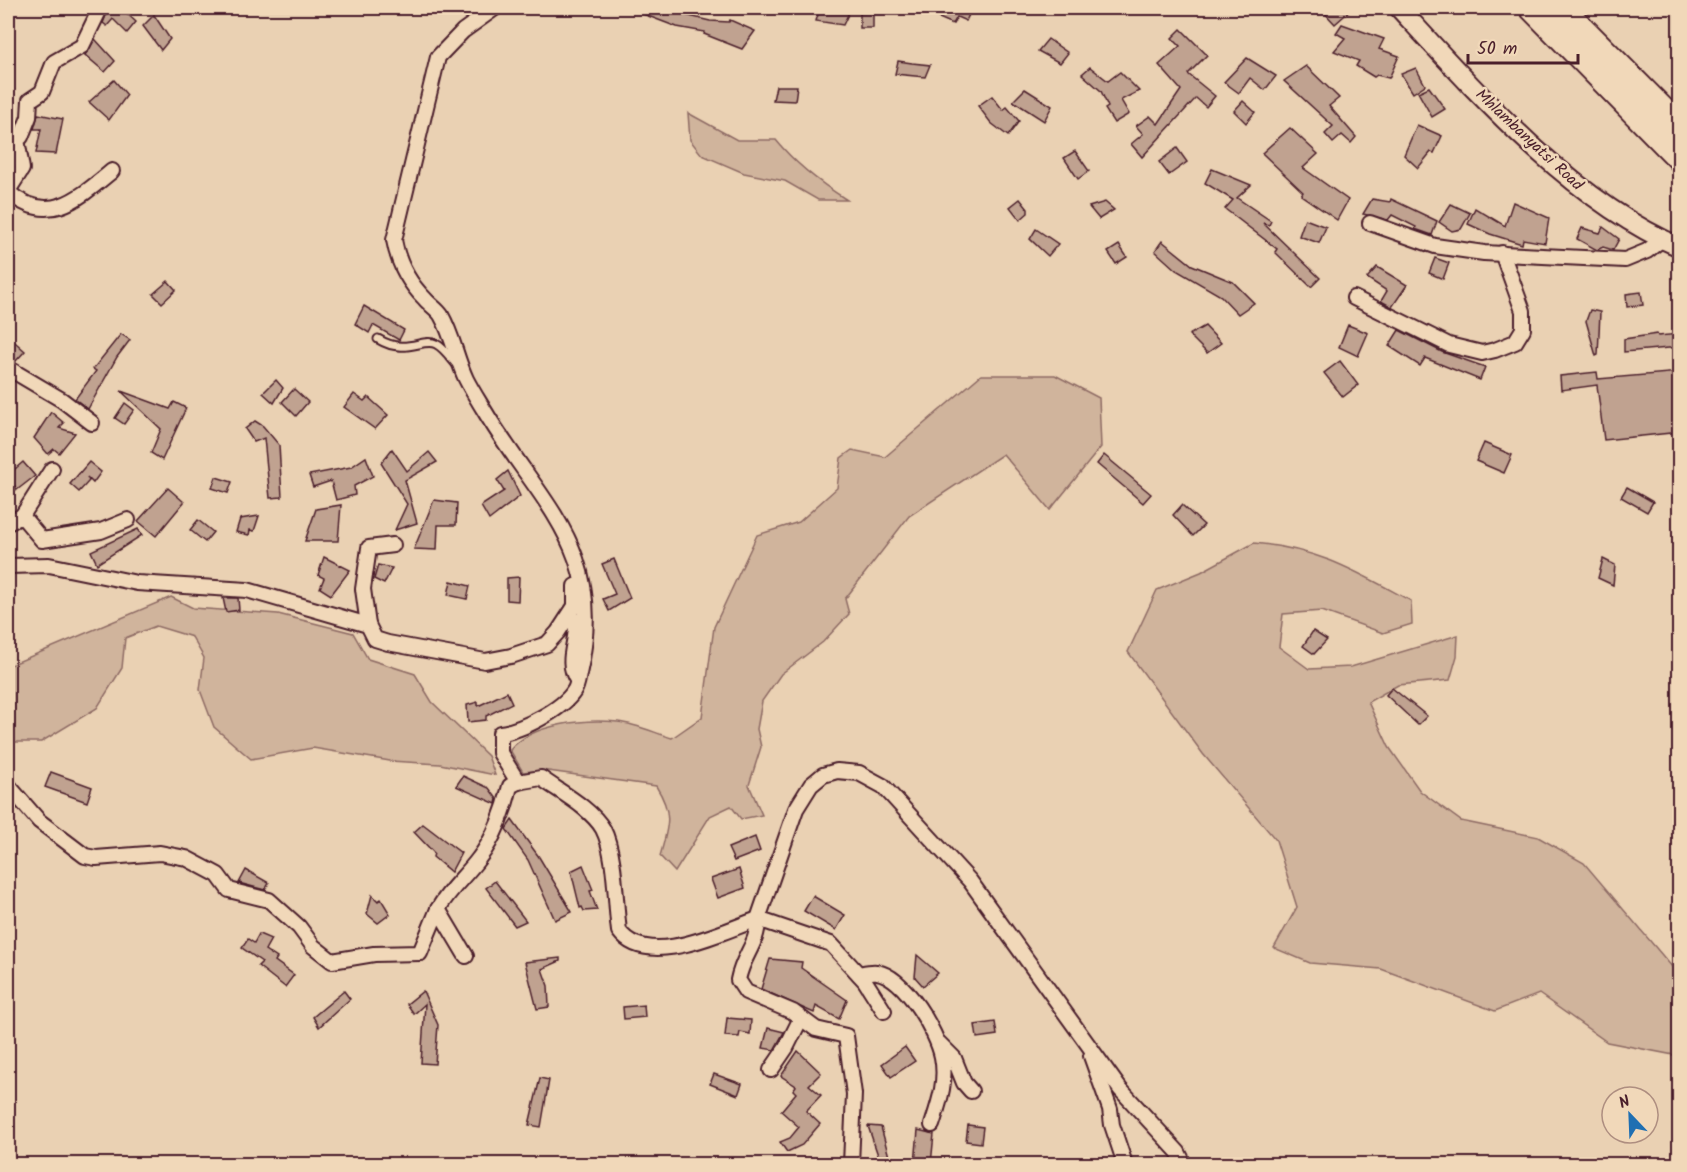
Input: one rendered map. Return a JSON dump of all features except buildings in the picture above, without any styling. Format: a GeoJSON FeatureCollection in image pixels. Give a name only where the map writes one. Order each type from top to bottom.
{"type":"FeatureCollection","features":[{"type":"Feature","properties":{"kind":"highway"},"geometry":{"type":"LineString","coordinates":[[1532,8],[1658,140],[1680,159]]}},
{"type":"Feature","properties":{"kind":"highway"},"geometry":{"type":"LineString","coordinates":[[1562,8],[1680,127]]}},
{"type":"Feature","properties":{"kind":"main road","name":"Mhlambanyatsi Road"},"geometry":{"type":"LineString","coordinates":[[1400,8],[1448,62],[1539,150],[1589,194],[1661,240],[1680,248]]}},
{"type":"Feature","properties":{"kind":"street"},"geometry":{"type":"LineString","coordinates":[[495,8],[463,31],[438,57],[394,240],[397,259],[408,278],[439,312],[453,336],[464,372],[492,423],[560,522],[584,580],[585,633],[575,691],[561,704],[515,732],[500,733],[500,753],[518,782]]}},
{"type":"Feature","properties":{"kind":"street"},"geometry":{"type":"LineString","coordinates":[[8,141],[21,137],[29,117],[30,100],[42,92],[54,62],[82,46],[98,13]]}},
{"type":"Feature","properties":{"kind":"street"},"geometry":{"type":"LineString","coordinates":[[8,141],[18,145],[22,169],[8,192],[24,206],[45,209],[62,206],[112,171]]}},
{"type":"Feature","properties":{"kind":"street"},"geometry":{"type":"LineString","coordinates":[[1370,222],[1435,246],[1502,254],[1625,260],[1647,251],[1661,240]]}},
{"type":"Feature","properties":{"kind":"street"},"geometry":{"type":"LineString","coordinates":[[1354,298],[1449,345],[1482,353],[1495,350],[1515,342],[1523,329],[1523,311],[1502,254]]}},
{"type":"Feature","properties":{"kind":"street"},"geometry":{"type":"LineString","coordinates":[[8,368],[63,400],[92,423]]}},
{"type":"Feature","properties":{"kind":"street"},"geometry":{"type":"LineString","coordinates":[[8,523],[22,516],[52,470]]}},
{"type":"Feature","properties":{"kind":"street"},"geometry":{"type":"LineString","coordinates":[[22,516],[42,540],[101,531],[128,520]]}},
{"type":"Feature","properties":{"kind":"street"},"geometry":{"type":"LineString","coordinates":[[393,545],[369,548],[363,589],[368,625],[375,639],[485,661],[511,656],[547,644],[575,606]]}},
{"type":"Feature","properties":{"kind":"street"},"geometry":{"type":"LineString","coordinates":[[576,557],[577,631],[571,654],[572,671],[577,680]]}},
{"type":"Feature","properties":{"kind":"street"},"geometry":{"type":"LineString","coordinates":[[8,566],[50,565],[137,583],[248,590],[368,625]]}},
{"type":"Feature","properties":{"kind":"street"},"geometry":{"type":"LineString","coordinates":[[851,1164],[854,1094],[846,1036],[816,1029],[800,1020],[793,1012],[746,992],[738,980],[741,962],[758,937],[758,919],[796,809],[810,785],[823,776],[837,771],[860,772],[883,786],[970,881],[1120,1089],[1181,1158],[1191,1164]]}},
{"type":"Feature","properties":{"kind":"street"},"geometry":{"type":"LineString","coordinates":[[8,785],[39,821],[85,856],[96,858],[160,854],[186,858],[218,874],[229,890],[269,900],[299,927],[313,946],[332,961],[374,954],[420,953],[438,909],[451,887],[481,856],[499,825],[499,815],[507,803],[510,786],[518,782],[541,778],[586,811],[602,827],[609,846],[619,931],[625,939],[632,943],[672,949],[758,919],[831,944],[859,974],[884,1011]]}},
{"type":"Feature","properties":{"kind":"street"},"geometry":{"type":"LineString","coordinates":[[438,909],[466,956]]}},
{"type":"Feature","properties":{"kind":"street"},"geometry":{"type":"LineString","coordinates":[[859,974],[876,971],[885,975],[910,996],[933,1027],[942,1058],[943,1091],[932,1125]]}},
{"type":"Feature","properties":{"kind":"street"},"geometry":{"type":"LineString","coordinates":[[771,1070],[786,1048],[800,1020]]}},
{"type":"Feature","properties":{"kind":"street"},"geometry":{"type":"LineString","coordinates":[[937,1041],[954,1058],[964,1083],[971,1091]]}},
{"type":"Feature","properties":{"kind":"street"},"geometry":{"type":"LineString","coordinates":[[1088,1046],[1110,1109],[1112,1125],[1125,1164]]}},
{"type":"Feature","properties":{"kind":"lane"},"geometry":{"type":"LineString","coordinates":[[378,339],[392,348],[410,348],[430,342],[438,344],[464,372]]}},
{"type":"Feature","properties":{"kind":"shaded area"},"geometry":{"type":"Polygon","coordinates":[[[688,113],[737,140],[776,140],[809,173],[847,200],[818,200],[785,181],[744,173],[702,155],[690,140],[688,113]]]}},
{"type":"Feature","properties":{"kind":"shaded area"},"geometry":{"type":"Polygon","coordinates":[[[981,375],[1055,375],[1099,398],[1101,447],[1050,510],[1003,454],[909,516],[845,599],[849,614],[823,642],[781,674],[762,701],[757,729],[761,747],[749,785],[762,815],[741,819],[731,806],[710,816],[675,872],[660,856],[668,819],[665,804],[656,786],[541,770],[523,772],[510,750],[520,741],[545,728],[575,722],[618,722],[672,738],[702,717],[714,627],[757,535],[799,522],[837,488],[841,458],[852,450],[885,457],[981,375]]]}},
{"type":"Feature","properties":{"kind":"shaded area"},"geometry":{"type":"Polygon","coordinates":[[[1254,543],[1298,550],[1318,556],[1354,571],[1411,601],[1412,624],[1383,633],[1322,611],[1283,614],[1279,647],[1309,669],[1351,667],[1458,635],[1457,656],[1450,680],[1398,685],[1368,702],[1389,747],[1420,791],[1461,821],[1538,837],[1584,863],[1679,975],[1679,1056],[1607,1042],[1539,994],[1495,1011],[1381,969],[1310,963],[1274,948],[1297,907],[1276,840],[1203,754],[1128,652],[1157,590],[1201,572],[1254,543]]]}},
{"type":"Feature","properties":{"kind":"shaded area"},"geometry":{"type":"Polygon","coordinates":[[[171,597],[193,608],[278,614],[353,633],[368,659],[415,674],[432,702],[488,756],[495,775],[440,764],[390,761],[313,748],[251,759],[214,727],[200,690],[204,658],[192,637],[156,626],[125,638],[122,668],[97,708],[41,742],[8,742],[8,666],[171,597]]]}}]}
